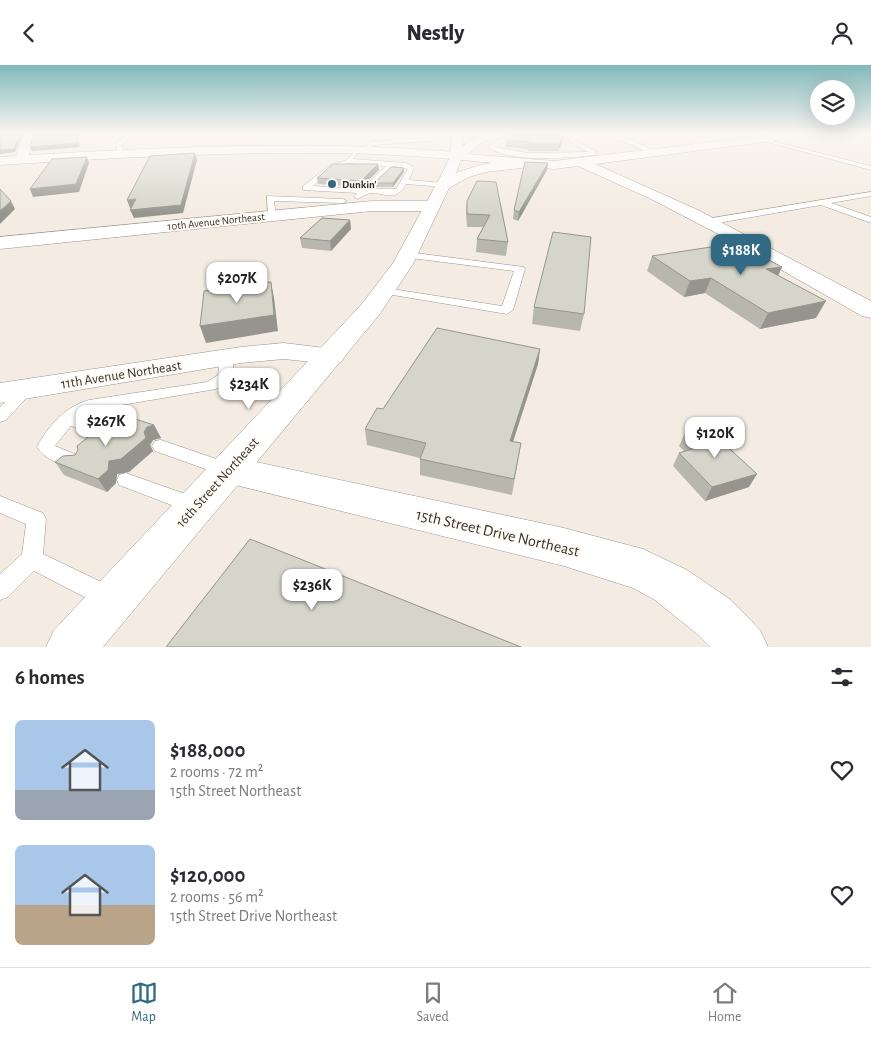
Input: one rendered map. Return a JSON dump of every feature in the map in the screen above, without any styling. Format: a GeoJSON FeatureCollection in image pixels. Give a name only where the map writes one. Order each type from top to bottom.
{"type":"FeatureCollection","features":[{"type":"Feature","properties":{"kind":"street"},"geometry":{"type":"LineString","coordinates":[[0,161],[18,160]]}},
{"type":"Feature","properties":{"kind":"street"},"geometry":{"type":"LineString","coordinates":[[387,160],[444,183],[529,163]]}},
{"type":"Feature","properties":{"kind":"street","name":"16th Street Northeast"},"geometry":{"type":"LineString","coordinates":[[71,647],[228,469],[331,356],[385,291],[407,255],[444,183],[450,160]]}},
{"type":"Feature","properties":{"kind":"street"},"geometry":{"type":"LineString","coordinates":[[444,183],[462,160]]}},
{"type":"Feature","properties":{"kind":"street"},"geometry":{"type":"LineString","coordinates":[[444,183],[461,174],[480,168],[529,163],[554,165],[577,160]]}},
{"type":"Feature","properties":{"kind":"street"},"geometry":{"type":"LineString","coordinates":[[591,160],[871,311]]}},
{"type":"Feature","properties":{"kind":"street","name":"10th Avenue Northeast"},"geometry":{"type":"LineString","coordinates":[[0,243],[272,216],[357,200],[402,205],[444,183]]}},
{"type":"Feature","properties":{"kind":"street","name":"11th Avenue Northeast"},"geometry":{"type":"LineString","coordinates":[[13,391],[227,357],[284,351],[331,356]]}},
{"type":"Feature","properties":{"kind":"street","name":"15th Street Drive Northeast"},"geometry":{"type":"LineString","coordinates":[[228,469],[564,547],[643,570],[671,585],[714,617],[743,647]]}},
{"type":"Feature","properties":{"kind":"lane"},"geometry":{"type":"LineString","coordinates":[[842,160],[871,168]]}},
{"type":"Feature","properties":{"kind":"lane"},"geometry":{"type":"LineString","coordinates":[[349,161],[406,165],[412,168],[399,191],[357,200],[306,188],[331,167],[349,161]]}},
{"type":"Feature","properties":{"kind":"lane"},"geometry":{"type":"LineString","coordinates":[[357,200],[391,164]]}},
{"type":"Feature","properties":{"kind":"lane"},"geometry":{"type":"LineString","coordinates":[[404,182],[444,183]]}},
{"type":"Feature","properties":{"kind":"lane"},"geometry":{"type":"LineString","coordinates":[[706,221],[871,194]]}},
{"type":"Feature","properties":{"kind":"lane"},"geometry":{"type":"LineString","coordinates":[[852,197],[871,204]]}},
{"type":"Feature","properties":{"kind":"lane"},"geometry":{"type":"LineString","coordinates":[[820,202],[871,220]]}},
{"type":"Feature","properties":{"kind":"lane"},"geometry":{"type":"LineString","coordinates":[[385,291],[507,310],[520,269],[407,255]]}},
{"type":"Feature","properties":{"kind":"lane"},"geometry":{"type":"LineString","coordinates":[[76,462],[51,452],[46,447],[50,439],[78,410],[94,404],[211,386],[225,377],[227,357]]}},
{"type":"Feature","properties":{"kind":"lane"},"geometry":{"type":"LineString","coordinates":[[0,416],[13,391]]}},
{"type":"Feature","properties":{"kind":"lane"},"geometry":{"type":"LineString","coordinates":[[68,419],[115,433]]}},
{"type":"Feature","properties":{"kind":"lane"},"geometry":{"type":"LineString","coordinates":[[161,446],[228,469]]}},
{"type":"Feature","properties":{"kind":"lane"},"geometry":{"type":"LineString","coordinates":[[126,480],[195,507]]}},
{"type":"Feature","properties":{"kind":"lane"},"geometry":{"type":"LineString","coordinates":[[0,504],[36,519],[32,559],[0,589]]}},
{"type":"Feature","properties":{"kind":"lane"},"geometry":{"type":"LineString","coordinates":[[32,559],[113,599]]}},
{"type":"Feature","properties":{"kind":"building"},"geometry":{"type":"Polygon","coordinates":[[[51,160],[86,160],[76,184],[30,189],[51,160]]]}},
{"type":"Feature","properties":{"kind":"building"},"geometry":{"type":"Polygon","coordinates":[[[148,160],[193,160],[181,205],[130,210],[136,199],[127,200],[148,160]]]}},
{"type":"Feature","properties":{"kind":"building"},"geometry":{"type":"Polygon","coordinates":[[[525,162],[548,163],[519,212],[514,210],[525,162]]]}},
{"type":"Feature","properties":{"kind":"building"},"geometry":{"type":"Polygon","coordinates":[[[333,164],[378,164],[361,181],[317,178],[333,164]]]}},
{"type":"Feature","properties":{"kind":"building"},"geometry":{"type":"Polygon","coordinates":[[[391,167],[404,168],[393,183],[374,183],[391,167]]]}},
{"type":"Feature","properties":{"kind":"building"},"geometry":{"type":"Polygon","coordinates":[[[477,181],[496,182],[508,242],[477,239],[490,215],[467,214],[467,201],[477,181]]]}},
{"type":"Feature","properties":{"kind":"building"},"geometry":{"type":"Polygon","coordinates":[[[0,189],[11,201],[0,211],[0,189]]]}},
{"type":"Feature","properties":{"kind":"building"},"geometry":{"type":"Polygon","coordinates":[[[322,218],[350,220],[330,241],[300,238],[322,218]]]}},
{"type":"Feature","properties":{"kind":"building"},"geometry":{"type":"Polygon","coordinates":[[[553,232],[591,237],[584,314],[534,307],[553,232]]]}},
{"type":"Feature","properties":{"kind":"building"},"geometry":{"type":"Polygon","coordinates":[[[737,243],[782,267],[766,269],[826,301],[768,313],[711,278],[690,281],[652,256],[737,243]]]}},
{"type":"Feature","properties":{"kind":"building"},"geometry":{"type":"Polygon","coordinates":[[[271,282],[274,315],[200,326],[204,291],[271,282]]]}},
{"type":"Feature","properties":{"kind":"building"},"geometry":{"type":"Polygon","coordinates":[[[437,328],[540,349],[510,441],[521,443],[514,479],[420,459],[426,443],[365,429],[377,408],[383,409],[437,328]]]}},
{"type":"Feature","properties":{"kind":"building"},"geometry":{"type":"Polygon","coordinates":[[[119,414],[154,425],[147,427],[144,432],[146,438],[121,459],[109,461],[108,470],[98,479],[55,462],[63,456],[75,455],[78,450],[77,446],[102,426],[108,428],[114,426],[118,421],[116,416],[119,414]]]}},
{"type":"Feature","properties":{"kind":"building"},"geometry":{"type":"Polygon","coordinates":[[[706,427],[757,474],[712,487],[679,453],[699,447],[685,433],[706,427]]]}},
{"type":"Feature","properties":{"kind":"building"},"geometry":{"type":"Polygon","coordinates":[[[250,539],[521,647],[166,647],[250,539]]]}},
{"type":"Feature","properties":{"kind":"place","name":"Dunkin'"},"geometry":{"type":"Point","coordinates":[332,184]}}]}
